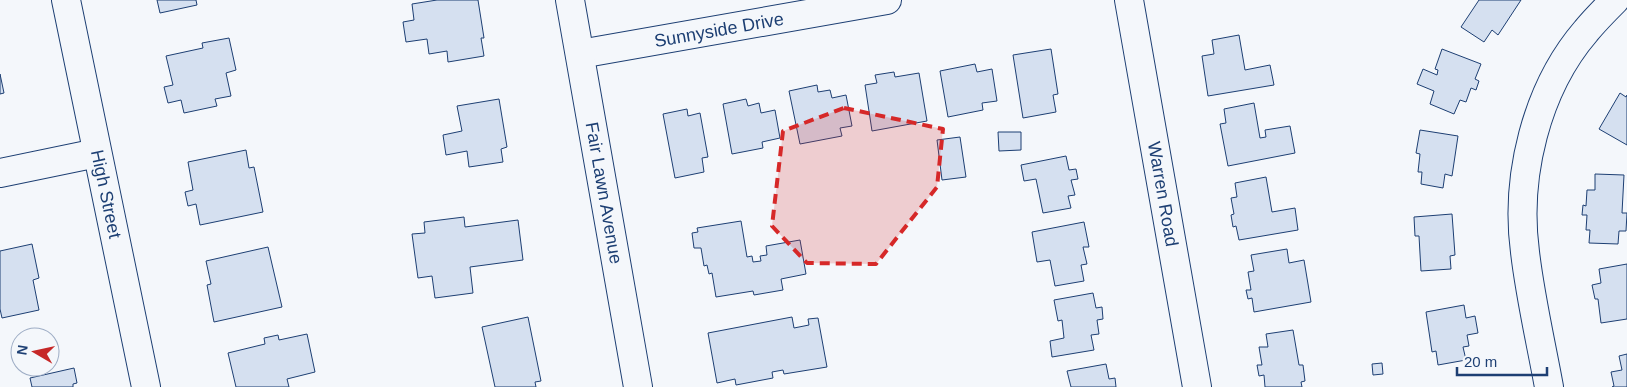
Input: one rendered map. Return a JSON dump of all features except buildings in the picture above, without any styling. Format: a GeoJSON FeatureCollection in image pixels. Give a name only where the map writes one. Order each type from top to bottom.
{"type":"FeatureCollection","features":[{"type":"Feature","properties":{"kind":"street","name":"High Street"},"geometry":{"type":"LineString","coordinates":[[66,0],[146,387]]}},
{"type":"Feature","properties":{"kind":"street","name":"Fair Lawn Avenue"},"geometry":{"type":"LineString","coordinates":[[570,0],[638,387]]}},
{"type":"Feature","properties":{"kind":"street","name":"Sunnyside Drive"},"geometry":{"type":"LineString","coordinates":[[580,54],[887,0]]}},
{"type":"Feature","properties":{"kind":"street","name":"Warren Road"},"geometry":{"type":"LineString","coordinates":[[1129,0],[1197,387]]}},
{"type":"Feature","properties":{"kind":"street"},"geometry":{"type":"LineString","coordinates":[[1549,387],[1524,252],[1522,201],[1528,156],[1540,111],[1559,70],[1585,32],[1615,0]]}},
{"type":"Feature","properties":{"kind":"street"},"geometry":{"type":"LineString","coordinates":[[0,173],[98,153]]}},
{"type":"Feature","properties":{"kind":"highlighted area"},"geometry":{"type":"Polygon","coordinates":[[[844,108],[943,129],[937,187],[876,264],[807,263],[772,226],[783,131],[844,108]]]}}]}
